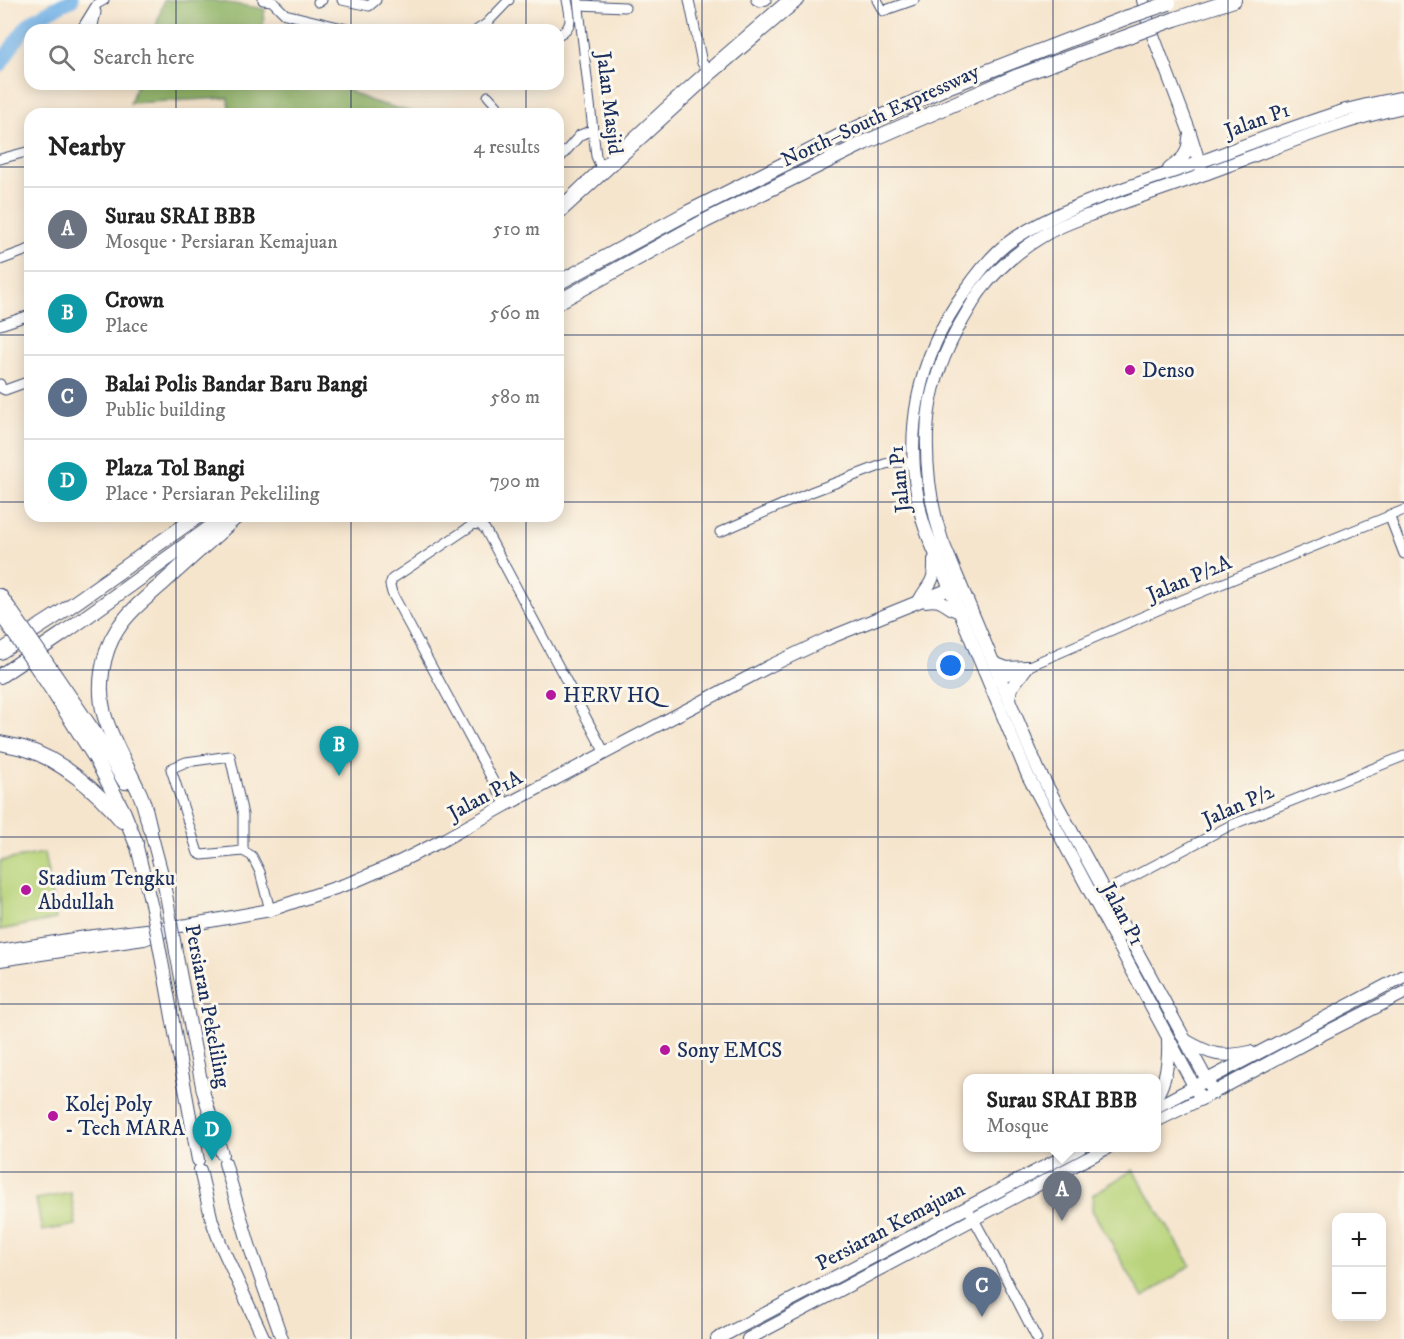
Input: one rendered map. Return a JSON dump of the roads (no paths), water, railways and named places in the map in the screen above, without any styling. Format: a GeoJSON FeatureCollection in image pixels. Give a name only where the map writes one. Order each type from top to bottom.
{"type":"FeatureCollection","features":[{"type":"Feature","properties":{"kind":"highway","name":"North–South Expressway"},"geometry":{"type":"LineString","coordinates":[[564,299],[705,221],[864,143],[1018,76],[1234,0]]}},
{"type":"Feature","properties":{"kind":"highway","name":"North–South Expressway"},"geometry":{"type":"LineString","coordinates":[[564,280],[689,212],[846,133],[947,87],[1174,2]]}},
{"type":"Feature","properties":{"kind":"highway"},"geometry":{"type":"LineString","coordinates":[[2,650],[56,616],[189,522]]}},
{"type":"Feature","properties":{"kind":"highway"},"geometry":{"type":"LineString","coordinates":[[0,676],[219,522]]}},
{"type":"Feature","properties":{"kind":"highway"},"geometry":{"type":"LineString","coordinates":[[150,829],[141,795],[116,745],[104,711],[101,678],[104,664],[117,630],[134,609],[230,522]]}},
{"type":"Feature","properties":{"kind":"highway"},"geometry":{"type":"LineString","coordinates":[[0,596],[4,613],[106,750],[150,829]]}},
{"type":"Feature","properties":{"kind":"highway"},"geometry":{"type":"LineString","coordinates":[[53,681],[124,813],[136,843]]}},
{"type":"Feature","properties":{"kind":"highway"},"geometry":{"type":"LineString","coordinates":[[0,743],[25,748],[52,761],[82,782],[110,806],[136,843]]}},
{"type":"Feature","properties":{"kind":"main road"},"geometry":{"type":"LineString","coordinates":[[1143,0],[1148,22],[1189,130],[1203,175]]}},
{"type":"Feature","properties":{"kind":"main road","name":"Jalan P1"},"geometry":{"type":"LineString","coordinates":[[1214,1093],[1039,771],[1009,699],[995,681],[994,663],[955,586],[935,553],[923,521],[914,474],[915,415],[922,378],[944,323],[982,268],[1009,242],[1044,220],[1103,196],[1299,125],[1348,110],[1404,97]]}},
{"type":"Feature","properties":{"kind":"main road","name":"Jalan P1"},"geometry":{"type":"LineString","coordinates":[[1201,1099],[1028,776],[995,681],[960,612],[930,483],[927,432],[930,407],[938,373],[951,342],[981,290],[1027,246],[1048,232],[1072,221],[1343,123],[1404,107]]}},
{"type":"Feature","properties":{"kind":"main road"},"geometry":{"type":"LineString","coordinates":[[1189,130],[1202,146],[1212,151],[1225,153]]}},
{"type":"Feature","properties":{"kind":"main road"},"geometry":{"type":"LineString","coordinates":[[1158,177],[1184,156],[1188,149],[1189,130]]}},
{"type":"Feature","properties":{"kind":"main road"},"geometry":{"type":"LineString","coordinates":[[919,602],[932,581],[935,570],[935,553]]}},
{"type":"Feature","properties":{"kind":"main road","name":"Jalan P1A"},"geometry":{"type":"LineString","coordinates":[[0,951],[86,937],[188,925],[270,910],[353,882],[445,839],[770,666],[829,638],[955,586]]}},
{"type":"Feature","properties":{"kind":"main road"},"geometry":{"type":"LineString","coordinates":[[919,602],[940,600],[960,612]]}},
{"type":"Feature","properties":{"kind":"main road"},"geometry":{"type":"LineString","coordinates":[[994,663],[1007,668],[1027,667]]}},
{"type":"Feature","properties":{"kind":"main road"},"geometry":{"type":"LineString","coordinates":[[1009,699],[1013,683],[1027,667]]}},
{"type":"Feature","properties":{"kind":"main road","name":"Persiaran Pekeliling"},"geometry":{"type":"LineString","coordinates":[[150,829],[162,874],[203,1090],[254,1258],[282,1339]]}},
{"type":"Feature","properties":{"kind":"main road","name":"Persiaran Pekeliling"},"geometry":{"type":"LineString","coordinates":[[136,843],[152,908],[199,1165],[210,1212],[221,1245],[264,1339]]}},
{"type":"Feature","properties":{"kind":"main road"},"geometry":{"type":"LineString","coordinates":[[0,960],[144,939],[188,925]]}},
{"type":"Feature","properties":{"kind":"main road"},"geometry":{"type":"LineString","coordinates":[[1161,1104],[1404,976]]}},
{"type":"Feature","properties":{"kind":"main road"},"geometry":{"type":"LineString","coordinates":[[1161,1119],[1404,993]]}},
{"type":"Feature","properties":{"kind":"main road"},"geometry":{"type":"LineString","coordinates":[[1161,1088],[1167,1072],[1169,1052],[1167,1037]]}},
{"type":"Feature","properties":{"kind":"main road"},"geometry":{"type":"LineString","coordinates":[[1185,1040],[1218,1055],[1263,1050]]}},
{"type":"Feature","properties":{"kind":"main road","name":"Persiaran Kemajuan"},"geometry":{"type":"LineString","coordinates":[[717,1339],[1072,1152]]}},
{"type":"Feature","properties":{"kind":"main road","name":"Persiaran Kemajuan"},"geometry":{"type":"LineString","coordinates":[[748,1339],[1100,1152]]}},
{"type":"Feature","properties":{"kind":"street"},"geometry":{"type":"LineString","coordinates":[[269,0],[285,14],[326,24]]}},
{"type":"Feature","properties":{"kind":"street"},"geometry":{"type":"LineString","coordinates":[[342,0],[369,6],[376,0]]}},
{"type":"Feature","properties":{"kind":"street"},"geometry":{"type":"LineString","coordinates":[[486,24],[509,0]]}},
{"type":"Feature","properties":{"kind":"street"},"geometry":{"type":"LineString","coordinates":[[564,32],[570,26],[567,0]]}},
{"type":"Feature","properties":{"kind":"street"},"geometry":{"type":"LineString","coordinates":[[689,0],[702,63],[710,71]]}},
{"type":"Feature","properties":{"kind":"street"},"geometry":{"type":"LineString","coordinates":[[756,0],[760,2],[766,0]]}},
{"type":"Feature","properties":{"kind":"street"},"geometry":{"type":"LineString","coordinates":[[564,203],[787,0]]}},
{"type":"Feature","properties":{"kind":"street"},"geometry":{"type":"LineString","coordinates":[[710,71],[800,0]]}},
{"type":"Feature","properties":{"kind":"street"},"geometry":{"type":"LineString","coordinates":[[877,0],[883,11],[914,0]]}},
{"type":"Feature","properties":{"kind":"street"},"geometry":{"type":"LineString","coordinates":[[85,24],[101,2]]}},
{"type":"Feature","properties":{"kind":"street"},"geometry":{"type":"LineString","coordinates":[[94,24],[101,2]]}},
{"type":"Feature","properties":{"kind":"street"},"geometry":{"type":"LineString","coordinates":[[579,3],[625,7]]}},
{"type":"Feature","properties":{"kind":"street","name":"Jalan Masjid"},"geometry":{"type":"LineString","coordinates":[[579,3],[596,156],[602,170]]}},
{"type":"Feature","properties":{"kind":"street"},"geometry":{"type":"LineString","coordinates":[[488,96],[497,108]]}},
{"type":"Feature","properties":{"kind":"street"},"geometry":{"type":"LineString","coordinates":[[564,153],[580,135],[593,130]]}},
{"type":"Feature","properties":{"kind":"street"},"geometry":{"type":"LineString","coordinates":[[0,159],[24,153]]}},
{"type":"Feature","properties":{"kind":"street"},"geometry":{"type":"LineString","coordinates":[[564,210],[602,170]]}},
{"type":"Feature","properties":{"kind":"street"},"geometry":{"type":"LineString","coordinates":[[0,260],[24,251]]}},
{"type":"Feature","properties":{"kind":"street"},"geometry":{"type":"LineString","coordinates":[[0,325],[24,317]]}},
{"type":"Feature","properties":{"kind":"street"},"geometry":{"type":"LineString","coordinates":[[2,387],[24,382]]}},
{"type":"Feature","properties":{"kind":"street"},"geometry":{"type":"LineString","coordinates":[[720,532],[811,492],[885,464],[914,463]]}},
{"type":"Feature","properties":{"kind":"street","name":"Jalan P/2A"},"geometry":{"type":"LineString","coordinates":[[995,681],[1184,600],[1404,510]]}},
{"type":"Feature","properties":{"kind":"street"},"geometry":{"type":"LineString","coordinates":[[1389,515],[1404,554]]}},
{"type":"Feature","properties":{"kind":"street"},"geometry":{"type":"LineString","coordinates":[[506,805],[392,593],[390,585],[392,579],[474,524],[480,525],[485,530],[605,753]]}},
{"type":"Feature","properties":{"kind":"street"},"geometry":{"type":"LineString","coordinates":[[243,851],[243,815],[230,756],[186,762],[172,768],[198,854],[243,851],[252,856],[260,872],[270,910]]}},
{"type":"Feature","properties":{"kind":"street","name":"Jalan P/2"},"geometry":{"type":"LineString","coordinates":[[1092,898],[1229,826],[1404,756]]}},
{"type":"Feature","properties":{"kind":"street"},"geometry":{"type":"LineString","coordinates":[[966,1207],[1037,1339]]}},
{"type":"Feature","properties":{"kind":"waterway"},"geometry":{"type":"LineString","coordinates":[[29,24],[45,13],[72,0]]}},
{"type":"Feature","properties":{"kind":"waterway"},"geometry":{"type":"LineString","coordinates":[[0,66],[24,30]]}},
{"type":"Feature","properties":{"kind":"place","name":"Denso"},"geometry":{"type":"Point","coordinates":[1130,370]}},
{"type":"Feature","properties":{"kind":"place","name":"HERV HQ"},"geometry":{"type":"Point","coordinates":[551,695]}},
{"type":"Feature","properties":{"kind":"place","name":"Crown"},"geometry":{"type":"Point","coordinates":[339,776]}},
{"type":"Feature","properties":{"kind":"place","name":"Stadium Tengku Abdullah"},"geometry":{"type":"Point","coordinates":[26,890]}},
{"type":"Feature","properties":{"kind":"place","name":"Sony EMCS"},"geometry":{"type":"Point","coordinates":[665,1050]}},
{"type":"Feature","properties":{"kind":"place","name":"Kolej Poly - Tech MARA"},"geometry":{"type":"Point","coordinates":[53,1116]}},
{"type":"Feature","properties":{"kind":"place","name":"Plaza Tol Bangi"},"geometry":{"type":"Point","coordinates":[212,1161]}},
{"type":"Feature","properties":{"kind":"place","name":"Surau SRAI BBB"},"geometry":{"type":"Point","coordinates":[1062,1221]}},
{"type":"Feature","properties":{"kind":"place","name":"Balai Polis Bandar Baru Bangi"},"geometry":{"type":"Point","coordinates":[982,1317]}}]}
